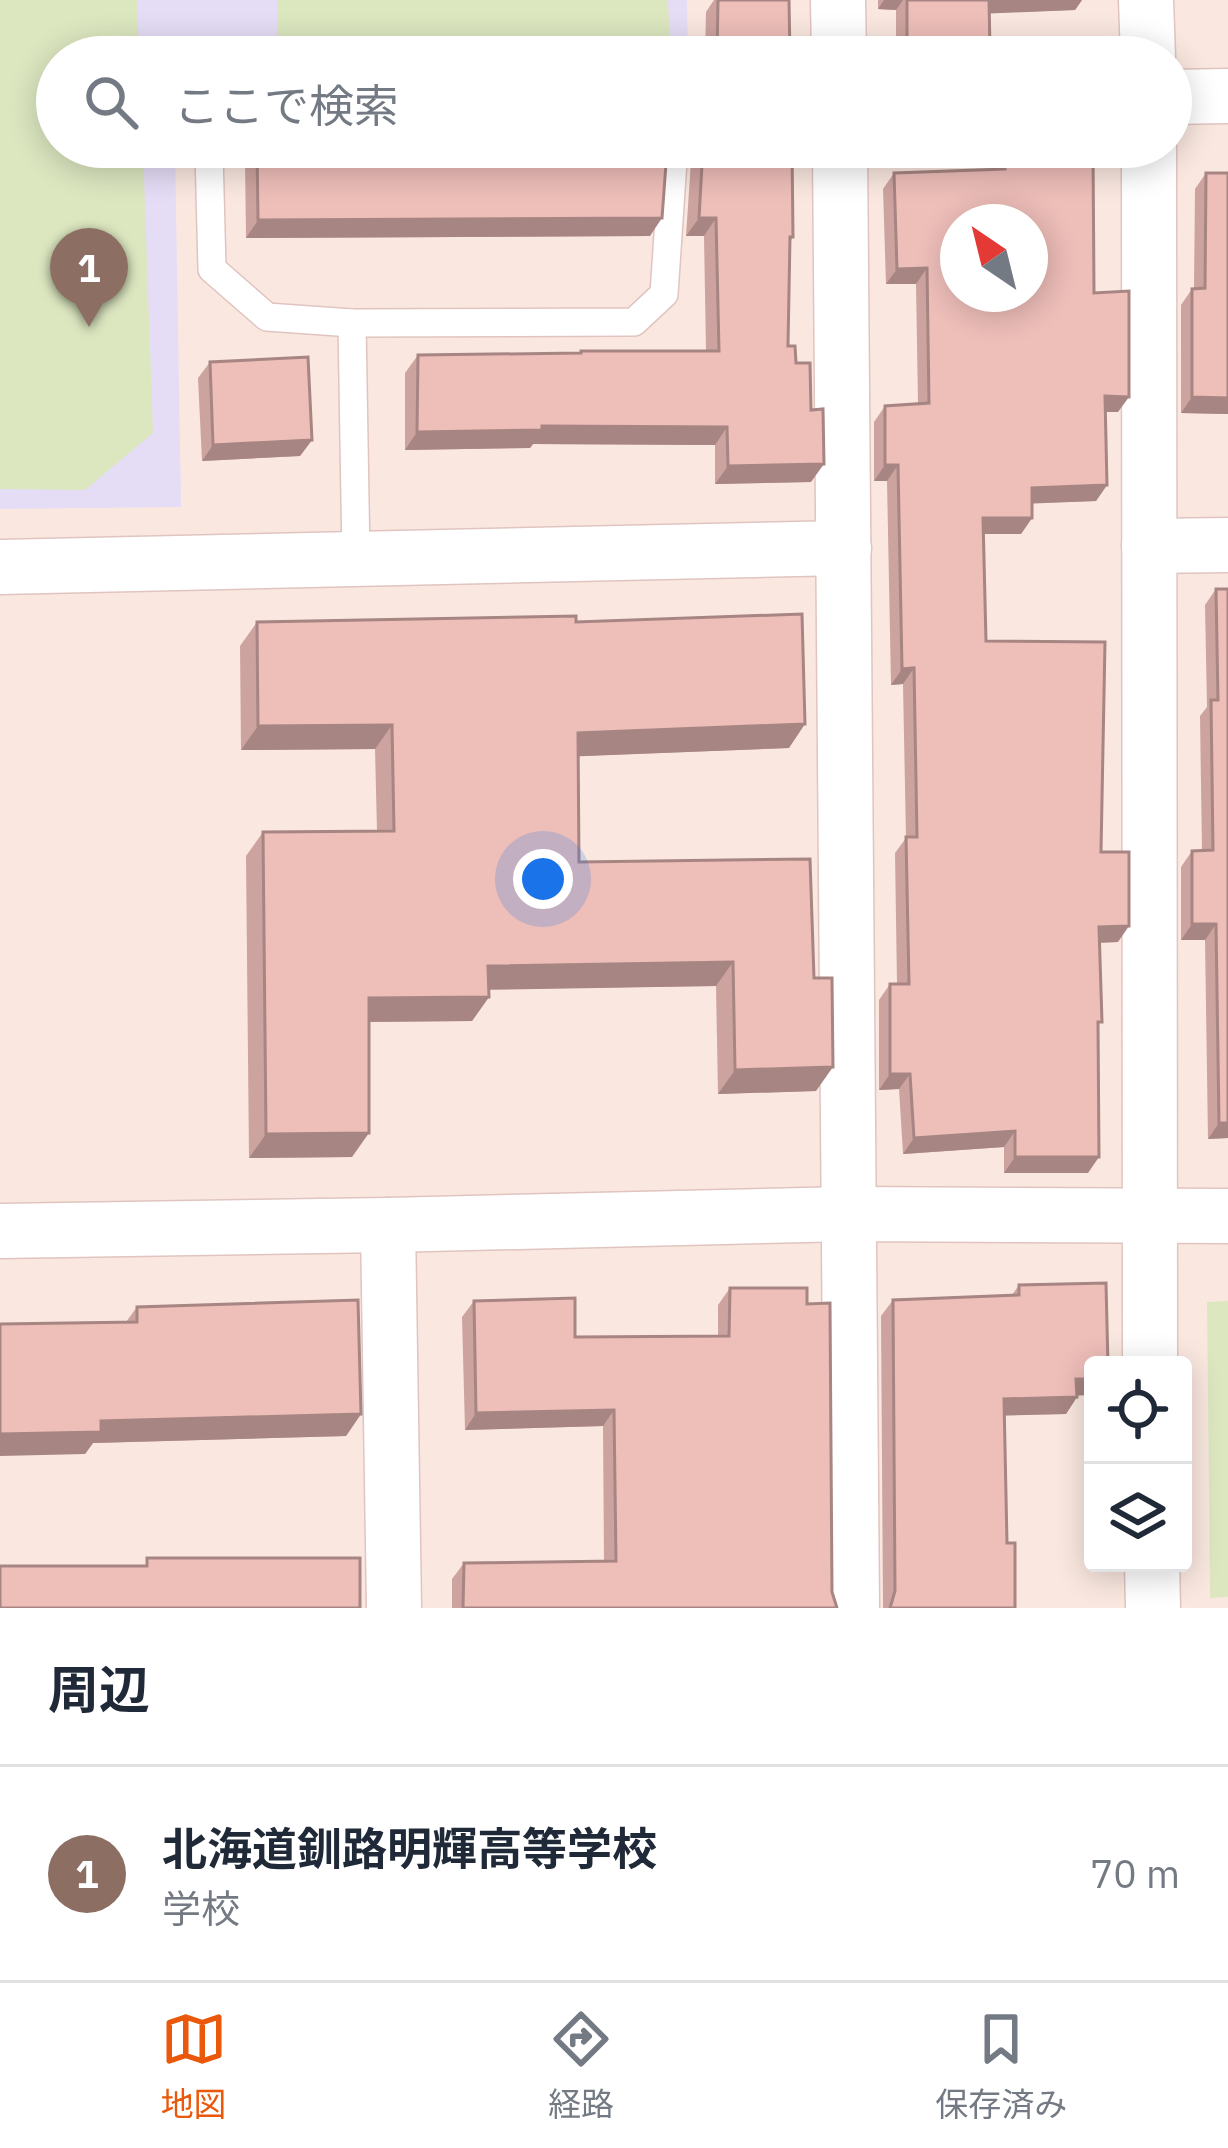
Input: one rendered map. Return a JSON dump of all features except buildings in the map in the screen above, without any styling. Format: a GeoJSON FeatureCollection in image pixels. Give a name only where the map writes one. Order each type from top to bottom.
{"type":"FeatureCollection","features":[{"type":"Feature","properties":{"kind":"street"},"geometry":{"type":"LineString","coordinates":[[838,0],[839,36]]}},
{"type":"Feature","properties":{"kind":"street"},"geometry":{"type":"LineString","coordinates":[[1147,0],[1148,36]]}},
{"type":"Feature","properties":{"kind":"street"},"geometry":{"type":"LineString","coordinates":[[1192,97],[1228,96]]}},
{"type":"Feature","properties":{"kind":"street"},"geometry":{"type":"LineString","coordinates":[[840,168],[852,1608]]}},
{"type":"Feature","properties":{"kind":"street"},"geometry":{"type":"LineString","coordinates":[[1149,168],[1150,1356]]}},
{"type":"Feature","properties":{"kind":"street"},"geometry":{"type":"LineString","coordinates":[[1148,546],[1228,545]]}},
{"type":"Feature","properties":{"kind":"street"},"geometry":{"type":"LineString","coordinates":[[0,567],[844,548]]}},
{"type":"Feature","properties":{"kind":"street"},"geometry":{"type":"LineString","coordinates":[[0,1231],[848,1214],[1228,1216]]}},
{"type":"Feature","properties":{"kind":"street"},"geometry":{"type":"LineString","coordinates":[[388,1225],[394,1608]]}},
{"type":"Feature","properties":{"kind":"street"},"geometry":{"type":"LineString","coordinates":[[1152,1572],[1153,1608]]}},
{"type":"Feature","properties":{"kind":"lane"},"geometry":{"type":"LineString","coordinates":[[209,168],[212,269],[267,317],[352,323],[634,322],[664,295],[673,168]]}},
{"type":"Feature","properties":{"kind":"lane"},"geometry":{"type":"LineString","coordinates":[[352,323],[356,559]]}},
{"type":"Feature","properties":{"kind":"shaded area"},"geometry":{"type":"Polygon","coordinates":[[[0,0],[687,0],[688,36],[36,36],[36,168],[175,168],[181,507],[0,509],[0,0]]]}},
{"type":"Feature","properties":{"kind":"green space"},"geometry":{"type":"Polygon","coordinates":[[[0,0],[137,0],[138,36],[36,36],[36,168],[144,168],[153,433],[85,490],[0,489],[0,0]]]}},
{"type":"Feature","properties":{"kind":"green space"},"geometry":{"type":"Polygon","coordinates":[[[277,0],[668,0],[670,36],[278,36],[277,0]]]}},
{"type":"Feature","properties":{"kind":"green space"},"geometry":{"type":"Polygon","coordinates":[[[1228,1301],[1228,1597],[1210,1598],[1207,1302],[1228,1301]]]}},
{"type":"Feature","properties":{"kind":"place","name":"北海道釧路明輝高等学校"},"geometry":{"type":"Point","coordinates":[89,327]}}]}
